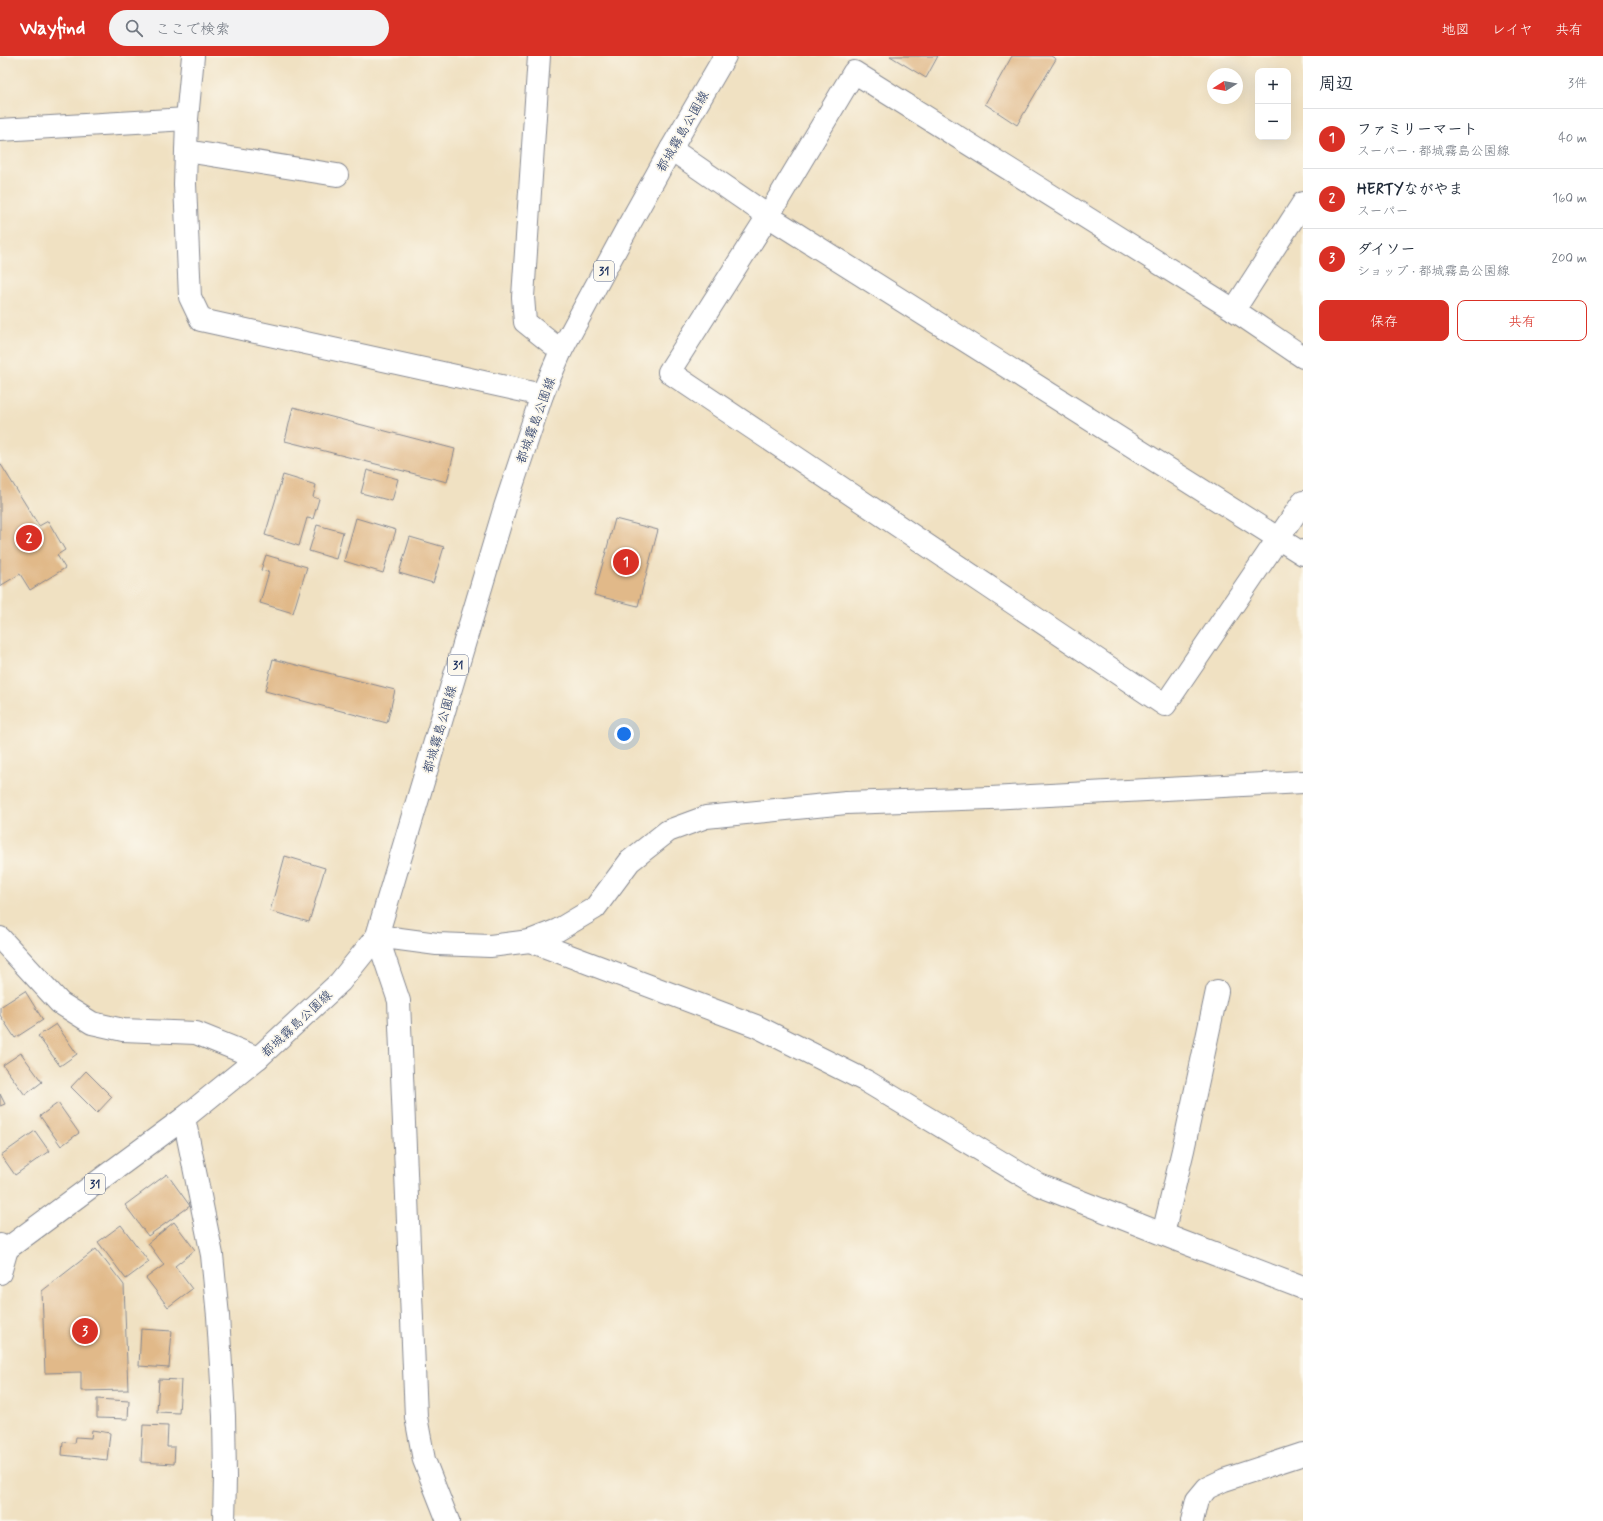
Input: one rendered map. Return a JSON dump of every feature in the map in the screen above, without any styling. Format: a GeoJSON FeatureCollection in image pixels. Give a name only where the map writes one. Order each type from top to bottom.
{"type":"FeatureCollection","features":[{"type":"Feature","properties":{"kind":"street"},"geometry":{"type":"LineString","coordinates":[[192,56],[187,119],[185,184],[190,297],[201,320],[542,395]]}},
{"type":"Feature","properties":{"kind":"street"},"geometry":{"type":"LineString","coordinates":[[539,56],[524,297],[525,322],[561,351]]}},
{"type":"Feature","properties":{"kind":"street","name":"都城霧島公園線"},"geometry":{"type":"LineString","coordinates":[[2,1249],[184,1118],[258,1058],[340,982],[377,936],[504,507],[542,395],[561,351],[670,149],[725,56]]}},
{"type":"Feature","properties":{"kind":"street"},"geometry":{"type":"LineString","coordinates":[[1303,357],[1234,310],[854,72],[768,216],[669,372],[1165,705],[1303,502]]}},
{"type":"Feature","properties":{"kind":"street"},"geometry":{"type":"LineString","coordinates":[[0,130],[187,119]]}},
{"type":"Feature","properties":{"kind":"street"},"geometry":{"type":"LineString","coordinates":[[670,149],[768,216],[1303,554]]}},
{"type":"Feature","properties":{"kind":"street"},"geometry":{"type":"LineString","coordinates":[[186,150],[337,175]]}},
{"type":"Feature","properties":{"kind":"street"},"geometry":{"type":"LineString","coordinates":[[1234,310],[1303,203]]}},
{"type":"Feature","properties":{"kind":"street"},"geometry":{"type":"LineString","coordinates":[[448,1521],[424,1460],[416,1417],[399,1001],[377,936],[437,944],[490,946],[530,940],[558,930],[595,908],[630,861],[668,831],[706,817],[846,803],[990,798],[1303,782]]}},
{"type":"Feature","properties":{"kind":"street"},"geometry":{"type":"LineString","coordinates":[[0,938],[60,1003],[92,1023],[123,1030],[196,1033],[258,1058]]}},
{"type":"Feature","properties":{"kind":"street"},"geometry":{"type":"LineString","coordinates":[[530,940],[762,1029],[866,1081],[1039,1184],[1162,1234],[1303,1288]]}},
{"type":"Feature","properties":{"kind":"street"},"geometry":{"type":"LineString","coordinates":[[1162,1234],[1183,1150],[1217,991]]}},
{"type":"Feature","properties":{"kind":"street"},"geometry":{"type":"LineString","coordinates":[[184,1118],[212,1255],[218,1316],[224,1416],[224,1521]]}},
{"type":"Feature","properties":{"kind":"street"},"geometry":{"type":"LineString","coordinates":[[0,1273],[2,1249]]}},
{"type":"Feature","properties":{"kind":"street"},"geometry":{"type":"LineString","coordinates":[[1192,1521],[1197,1500],[1207,1488],[1224,1480],[1303,1454]]}},
{"type":"Feature","properties":{"kind":"building"},"geometry":{"type":"Polygon","coordinates":[[[890,56],[938,56],[926,78],[890,56]]]}},
{"type":"Feature","properties":{"kind":"building"},"geometry":{"type":"Polygon","coordinates":[[[1012,56],[1051,56],[1056,59],[1017,125],[985,104],[1012,56]]]}},
{"type":"Feature","properties":{"kind":"building"},"geometry":{"type":"Polygon","coordinates":[[[293,407],[455,449],[447,482],[285,441],[293,407]]]}},
{"type":"Feature","properties":{"kind":"building"},"geometry":{"type":"Polygon","coordinates":[[[0,463],[39,526],[48,521],[65,550],[57,555],[65,568],[30,590],[20,574],[0,586],[0,463]]]}},
{"type":"Feature","properties":{"kind":"building"},"geometry":{"type":"Polygon","coordinates":[[[367,470],[398,479],[392,501],[361,493],[367,470]]]}},
{"type":"Feature","properties":{"kind":"building"},"geometry":{"type":"Polygon","coordinates":[[[283,475],[316,485],[313,497],[319,499],[313,519],[307,518],[299,546],[265,535],[283,475]]]}},
{"type":"Feature","properties":{"kind":"building"},"geometry":{"type":"Polygon","coordinates":[[[356,518],[396,530],[383,573],[344,561],[356,518]]]}},
{"type":"Feature","properties":{"kind":"building"},"geometry":{"type":"Polygon","coordinates":[[[615,519],[658,530],[638,606],[594,595],[615,519]]]}},
{"type":"Feature","properties":{"kind":"building"},"geometry":{"type":"Polygon","coordinates":[[[317,525],[343,532],[336,559],[309,551],[317,525]]]}},
{"type":"Feature","properties":{"kind":"building"},"geometry":{"type":"Polygon","coordinates":[[[410,537],[444,547],[433,583],[399,573],[410,537]]]}},
{"type":"Feature","properties":{"kind":"building"},"geometry":{"type":"Polygon","coordinates":[[[266,555],[307,567],[293,613],[260,603],[269,572],[261,570],[266,555]]]}},
{"type":"Feature","properties":{"kind":"building"},"geometry":{"type":"Polygon","coordinates":[[[273,659],[395,690],[387,723],[265,691],[273,659]]]}},
{"type":"Feature","properties":{"kind":"building"},"geometry":{"type":"Polygon","coordinates":[[[285,856],[325,868],[309,922],[270,911],[285,856]]]}},
{"type":"Feature","properties":{"kind":"building"},"geometry":{"type":"Polygon","coordinates":[[[25,991],[43,1020],[15,1038],[0,1015],[0,1007],[25,991]]]}},
{"type":"Feature","properties":{"kind":"building"},"geometry":{"type":"Polygon","coordinates":[[[56,1024],[77,1054],[60,1066],[38,1036],[56,1024]]]}},
{"type":"Feature","properties":{"kind":"building"},"geometry":{"type":"Polygon","coordinates":[[[21,1053],[42,1082],[25,1095],[3,1065],[21,1053]]]}},
{"type":"Feature","properties":{"kind":"building"},"geometry":{"type":"Polygon","coordinates":[[[86,1071],[112,1097],[97,1113],[71,1087],[86,1071]]]}},
{"type":"Feature","properties":{"kind":"building"},"geometry":{"type":"Polygon","coordinates":[[[0,1094],[5,1104],[0,1106],[0,1094]]]}},
{"type":"Feature","properties":{"kind":"building"},"geometry":{"type":"Polygon","coordinates":[[[58,1103],[79,1133],[61,1146],[40,1116],[58,1103]]]}},
{"type":"Feature","properties":{"kind":"building"},"geometry":{"type":"Polygon","coordinates":[[[35,1131],[49,1151],[15,1175],[1,1155],[35,1131]]]}},
{"type":"Feature","properties":{"kind":"building"},"geometry":{"type":"Polygon","coordinates":[[[167,1174],[190,1206],[148,1236],[125,1205],[167,1174]]]}},
{"type":"Feature","properties":{"kind":"building"},"geometry":{"type":"Polygon","coordinates":[[[174,1222],[195,1250],[175,1266],[192,1289],[168,1307],[146,1278],[164,1265],[148,1243],[174,1222]]]}},
{"type":"Feature","properties":{"kind":"building"},"geometry":{"type":"Polygon","coordinates":[[[121,1225],[149,1262],[126,1279],[98,1242],[121,1225]]]}},
{"type":"Feature","properties":{"kind":"building"},"geometry":{"type":"Polygon","coordinates":[[[96,1249],[124,1285],[128,1390],[81,1391],[81,1372],[45,1373],[42,1291],[96,1249]]]}},
{"type":"Feature","properties":{"kind":"building"},"geometry":{"type":"Polygon","coordinates":[[[141,1329],[172,1331],[169,1368],[139,1366],[141,1329]]]}},
{"type":"Feature","properties":{"kind":"building"},"geometry":{"type":"Polygon","coordinates":[[[159,1379],[181,1380],[179,1413],[157,1412],[159,1379]]]}},
{"type":"Feature","properties":{"kind":"building"},"geometry":{"type":"Polygon","coordinates":[[[97,1399],[129,1401],[128,1419],[97,1418],[97,1399]]]}},
{"type":"Feature","properties":{"kind":"building"},"geometry":{"type":"Polygon","coordinates":[[[143,1425],[168,1426],[167,1447],[175,1447],[174,1464],[141,1462],[143,1425]]]}},
{"type":"Feature","properties":{"kind":"building"},"geometry":{"type":"Polygon","coordinates":[[[92,1430],[110,1433],[107,1460],[62,1455],[63,1442],[75,1443],[76,1437],[91,1438],[92,1430]]]}},
{"type":"Feature","properties":{"kind":"place","name":"HERTYながやま"},"geometry":{"type":"Point","coordinates":[29,538]}},
{"type":"Feature","properties":{"kind":"place","name":"ファミリーマート"},"geometry":{"type":"Point","coordinates":[626,562]}},
{"type":"Feature","properties":{"kind":"place","name":"ダイソー"},"geometry":{"type":"Point","coordinates":[85,1331]}}]}
